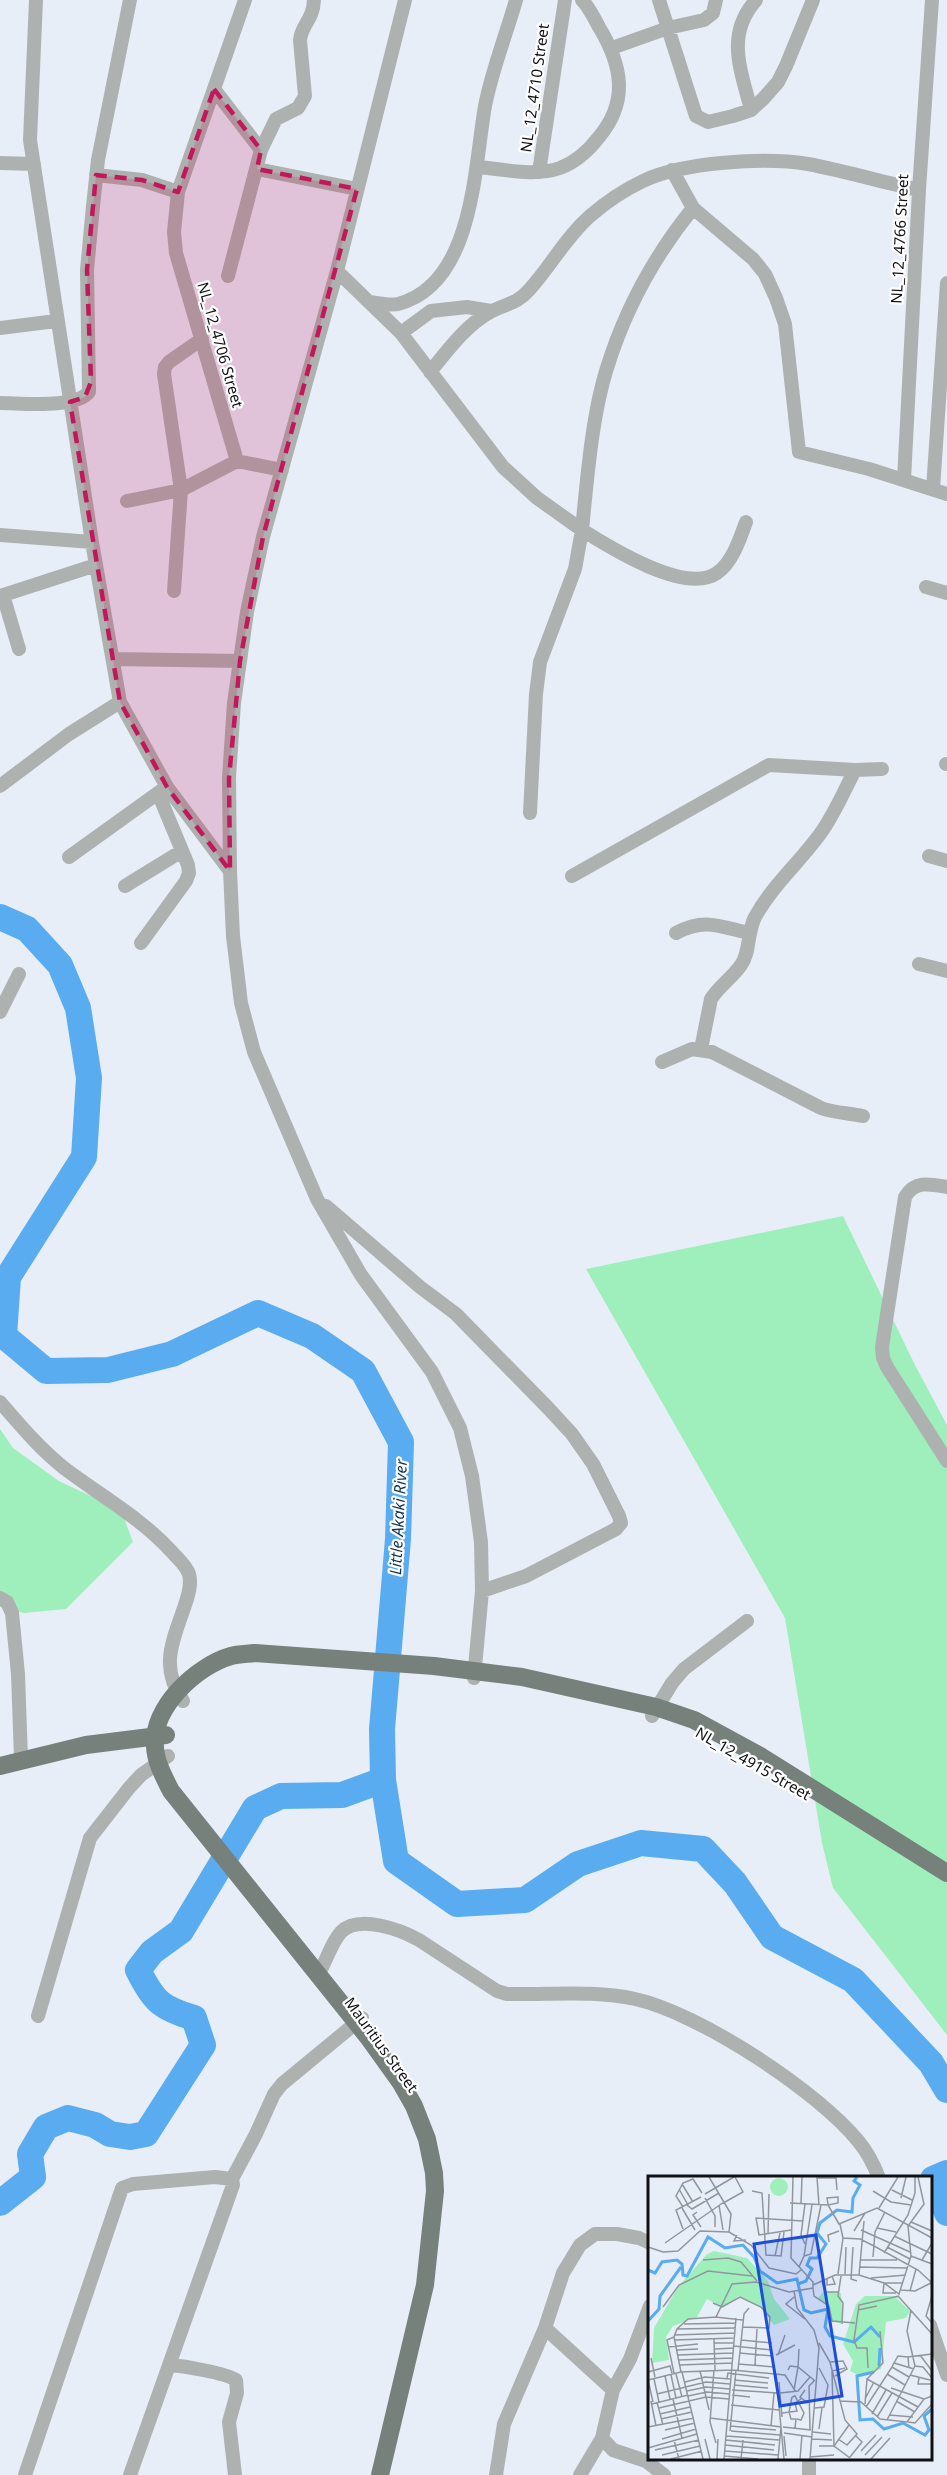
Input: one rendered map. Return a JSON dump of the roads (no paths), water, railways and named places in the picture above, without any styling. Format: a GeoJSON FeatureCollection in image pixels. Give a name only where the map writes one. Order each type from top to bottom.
{"type":"FeatureCollection","features":[{"type":"Feature","properties":{"kind":"main road","name":"NL_12_4915 Street"},"geometry":{"type":"LineString","coordinates":[[161,1735],[162,1715],[180,1696],[235,1666],[279,1663],[351,1664],[474,1675],[694,1719],[744,1746],[947,1873]]}},
{"type":"Feature","properties":{"kind":"main road","name":"NL_12_4915 Street"},"geometry":{"type":"LineString","coordinates":[[654,1712],[705,1734],[759,1765],[947,1883]]}},
{"type":"Feature","properties":{"kind":"main road"},"geometry":{"type":"LineString","coordinates":[[0,1766],[21,1759],[86,1746],[161,1735]]}},
{"type":"Feature","properties":{"kind":"main road","name":"Mauritius Street"},"geometry":{"type":"LineString","coordinates":[[161,1735],[155,1747],[209,1831],[408,2078],[439,2138],[444,2172],[442,2234],[433,2286],[390,2475]]}},
{"type":"Feature","properties":{"kind":"main road","name":"Mauritius Street"},"geometry":{"type":"LineString","coordinates":[[359,2020],[414,2106],[428,2139],[434,2173],[432,2235],[424,2285],[380,2475]]}},
{"type":"Feature","properties":{"kind":"street"},"geometry":{"type":"LineString","coordinates":[[36,0],[29,131],[56,321],[120,702],[163,790],[189,873],[186,881],[141,943]]}},
{"type":"Feature","properties":{"kind":"street"},"geometry":{"type":"LineString","coordinates":[[0,403],[70,402],[85,397],[89,392],[91,382],[87,349],[87,270],[96,175],[130,0]]}},
{"type":"Feature","properties":{"kind":"street","name":"NL_12_4706 Street"},"geometry":{"type":"LineString","coordinates":[[237,461],[176,253],[174,232],[178,192],[245,0]]}},
{"type":"Feature","properties":{"kind":"street"},"geometry":{"type":"LineString","coordinates":[[228,276],[261,150],[276,119],[298,108],[305,96],[300,40],[301,33],[312,17],[314,0]]}},
{"type":"Feature","properties":{"kind":"street"},"geometry":{"type":"LineString","coordinates":[[405,0],[337,271],[262,537],[247,612],[234,703],[229,778],[230,871],[233,936],[241,1003],[254,1052],[317,1199],[361,1275],[432,1372],[460,1428],[472,1476],[480,1531],[482,1591],[474,1675]]}},
{"type":"Feature","properties":{"kind":"street"},"geometry":{"type":"LineString","coordinates":[[370,302],[396,305],[411,298],[431,285],[454,256],[462,234],[477,167],[485,106],[516,0]]}},
{"type":"Feature","properties":{"kind":"street","name":"NL_12_4710 Street"},"geometry":{"type":"LineString","coordinates":[[565,0],[539,172],[560,168],[579,158],[610,125],[617,107],[620,91],[612,48],[582,0]]}},
{"type":"Feature","properties":{"kind":"street"},"geometry":{"type":"LineString","coordinates":[[659,0],[696,116],[708,122],[751,110],[778,82],[813,0]]}},
{"type":"Feature","properties":{"kind":"street"},"geometry":{"type":"LineString","coordinates":[[612,48],[668,28],[704,20],[713,13],[716,0]]}},
{"type":"Feature","properties":{"kind":"street"},"geometry":{"type":"LineString","coordinates":[[751,110],[738,58],[737,44],[740,27],[747,10],[756,0]]}},
{"type":"Feature","properties":{"kind":"street","name":"NL_12_4766 Street"},"geometry":{"type":"LineString","coordinates":[[904,480],[919,190],[932,0]]}},
{"type":"Feature","properties":{"kind":"street"},"geometry":{"type":"LineString","coordinates":[[214,90],[261,150]]}},
{"type":"Feature","properties":{"kind":"street"},"geometry":{"type":"LineString","coordinates":[[401,333],[431,311],[467,307],[491,311],[509,306],[528,291],[566,240],[590,216],[643,181],[672,170],[759,160],[781,161],[808,164],[919,190]]}},
{"type":"Feature","properties":{"kind":"street"},"geometry":{"type":"LineString","coordinates":[[0,163],[34,164]]}},
{"type":"Feature","properties":{"kind":"street"},"geometry":{"type":"LineString","coordinates":[[477,167],[539,172]]}},
{"type":"Feature","properties":{"kind":"street"},"geometry":{"type":"LineString","coordinates":[[257,169],[357,189]]}},
{"type":"Feature","properties":{"kind":"street"},"geometry":{"type":"LineString","coordinates":[[672,170],[693,208],[753,259],[765,274],[776,298],[785,324],[799,452],[947,494]]}},
{"type":"Feature","properties":{"kind":"street"},"geometry":{"type":"LineString","coordinates":[[96,175],[142,180],[178,192]]}},
{"type":"Feature","properties":{"kind":"street"},"geometry":{"type":"LineString","coordinates":[[530,813],[536,694],[540,662],[575,569],[606,369],[621,328],[653,264],[667,240],[693,208]]}},
{"type":"Feature","properties":{"kind":"street"},"geometry":{"type":"LineString","coordinates":[[337,271],[401,333],[503,467],[537,498],[629,560],[684,578],[702,578],[716,574],[726,564],[746,522]]}},
{"type":"Feature","properties":{"kind":"street"},"geometry":{"type":"LineString","coordinates":[[933,489],[947,283]]}},
{"type":"Feature","properties":{"kind":"street"},"geometry":{"type":"LineString","coordinates":[[430,372],[450,347],[491,311]]}},
{"type":"Feature","properties":{"kind":"street"},"geometry":{"type":"LineString","coordinates":[[0,328],[56,321]]}},
{"type":"Feature","properties":{"kind":"street"},"geometry":{"type":"LineString","coordinates":[[174,591],[181,490],[164,374],[169,362],[202,339]]}},
{"type":"Feature","properties":{"kind":"street"},"geometry":{"type":"LineString","coordinates":[[127,501],[181,490],[237,461],[282,470]]}},
{"type":"Feature","properties":{"kind":"street"},"geometry":{"type":"LineString","coordinates":[[0,535],[92,542]]}},
{"type":"Feature","properties":{"kind":"street"},"geometry":{"type":"LineString","coordinates":[[19,650],[1,595],[96,565]]}},
{"type":"Feature","properties":{"kind":"street"},"geometry":{"type":"LineString","coordinates":[[926,587],[947,593]]}},
{"type":"Feature","properties":{"kind":"street"},"geometry":{"type":"LineString","coordinates":[[113,659],[240,661]]}},
{"type":"Feature","properties":{"kind":"street"},"geometry":{"type":"LineString","coordinates":[[0,786],[69,734],[120,702]]}},
{"type":"Feature","properties":{"kind":"street"},"geometry":{"type":"LineString","coordinates":[[572,876],[769,765],[855,770],[882,769]]}},
{"type":"Feature","properties":{"kind":"street"},"geometry":{"type":"LineString","coordinates":[[0,768],[11,777]]}},
{"type":"Feature","properties":{"kind":"street"},"geometry":{"type":"LineString","coordinates":[[701,1049],[711,999],[742,964],[748,933],[767,898],[822,832],[855,770]]}},
{"type":"Feature","properties":{"kind":"street"},"geometry":{"type":"LineString","coordinates":[[163,790],[230,871]]}},
{"type":"Feature","properties":{"kind":"street"},"geometry":{"type":"LineString","coordinates":[[69,857],[163,790]]}},
{"type":"Feature","properties":{"kind":"street"},"geometry":{"type":"LineString","coordinates":[[125,885],[183,851]]}},
{"type":"Feature","properties":{"kind":"street"},"geometry":{"type":"LineString","coordinates":[[929,856],[947,861]]}},
{"type":"Feature","properties":{"kind":"street"},"geometry":{"type":"LineString","coordinates":[[676,933],[691,924],[700,923],[748,933]]}},
{"type":"Feature","properties":{"kind":"street"},"geometry":{"type":"LineString","coordinates":[[919,964],[947,971]]}},
{"type":"Feature","properties":{"kind":"street"},"geometry":{"type":"LineString","coordinates":[[0,1012],[19,974]]}},
{"type":"Feature","properties":{"kind":"street"},"geometry":{"type":"LineString","coordinates":[[662,1062],[692,1049],[701,1049],[712,1052],[821,1108],[834,1113],[847,1112],[863,1116]]}},
{"type":"Feature","properties":{"kind":"street"},"geometry":{"type":"LineString","coordinates":[[947,1187],[924,1182],[905,1197],[882,1347],[887,1367],[947,1461]]}},
{"type":"Feature","properties":{"kind":"street"},"geometry":{"type":"LineString","coordinates":[[317,1199],[420,1287],[456,1314],[572,1434],[593,1464],[620,1516],[621,1523],[616,1529],[526,1576],[482,1591]]}},
{"type":"Feature","properties":{"kind":"street"},"geometry":{"type":"LineString","coordinates":[[0,1402],[43,1449],[158,1537],[185,1566],[189,1575],[189,1594],[170,1649],[169,1661],[180,1696]]}},
{"type":"Feature","properties":{"kind":"street"},"geometry":{"type":"LineString","coordinates":[[0,1598],[7,1602],[12,1613],[18,1674],[21,1759]]}},
{"type":"Feature","properties":{"kind":"street"},"geometry":{"type":"LineString","coordinates":[[654,1712],[684,1669],[747,1621]]}},
{"type":"Feature","properties":{"kind":"street"},"geometry":{"type":"LineString","coordinates":[[38,2016],[90,1838],[129,1788],[163,1759]]}},
{"type":"Feature","properties":{"kind":"street"},"geometry":{"type":"LineString","coordinates":[[320,1971],[341,1932],[355,1926],[379,1925],[405,1932],[497,1991],[507,1994],[610,1995],[660,2006],[698,2022],[753,2056],[826,2109],[860,2142],[878,2176]]}},
{"type":"Feature","properties":{"kind":"street"},"geometry":{"type":"LineString","coordinates":[[130,2475],[232,2185],[232,2178],[274,2094],[282,2084],[359,2020]]}},
{"type":"Feature","properties":{"kind":"street"},"geometry":{"type":"LineString","coordinates":[[25,2475],[122,2188],[133,2184],[215,2177],[232,2178]]}},
{"type":"Feature","properties":{"kind":"street"},"geometry":{"type":"LineString","coordinates":[[496,2475],[504,2424],[545,2328],[563,2273],[580,2245],[595,2234],[617,2234],[648,2242]]}},
{"type":"Feature","properties":{"kind":"street"},"geometry":{"type":"LineString","coordinates":[[580,2475],[602,2438],[613,2390],[630,2360],[648,2312]]}},
{"type":"Feature","properties":{"kind":"street"},"geometry":{"type":"LineString","coordinates":[[545,2328],[613,2390]]}},
{"type":"Feature","properties":{"kind":"street"},"geometry":{"type":"LineString","coordinates":[[932,2331],[947,2375]]}},
{"type":"Feature","properties":{"kind":"street"},"geometry":{"type":"LineString","coordinates":[[170,2365],[190,2366],[236,2380],[237,2393],[229,2422],[235,2475]]}},
{"type":"Feature","properties":{"kind":"street"},"geometry":{"type":"LineString","coordinates":[[602,2438],[614,2450],[646,2461],[664,2475]]}},
{"type":"Feature","properties":{"kind":"waterway","name":"Little Akaki River"},"geometry":{"type":"LineString","coordinates":[[0,917],[27,929],[60,965],[78,1008],[89,1078],[84,1157],[8,1277],[4,1336],[46,1371],[108,1370],[172,1354],[258,1313],[312,1336],[363,1371],[401,1442],[398,1539],[382,1729],[383,1780],[396,1861],[457,1904],[525,1900],[578,1864],[641,1843],[703,1849],[735,1883],[772,1937],[853,1980],[931,2063],[947,2090]]}},
{"type":"Feature","properties":{"kind":"waterway"},"geometry":{"type":"LineString","coordinates":[[0,2203],[33,2177],[30,2154],[46,2127],[68,2118],[95,2125],[110,2134],[130,2137],[146,2134],[203,2045],[194,2018],[166,2007],[154,1997],[138,1970],[152,1952],[181,1931],[255,1808],[281,1796],[342,1795],[383,1780]]}},
{"type":"Feature","properties":{"kind":"waterway","name":"Little Akaki River"},"geometry":{"type":"LineString","coordinates":[[947,2173],[933,2179],[947,2213]]}}]}
